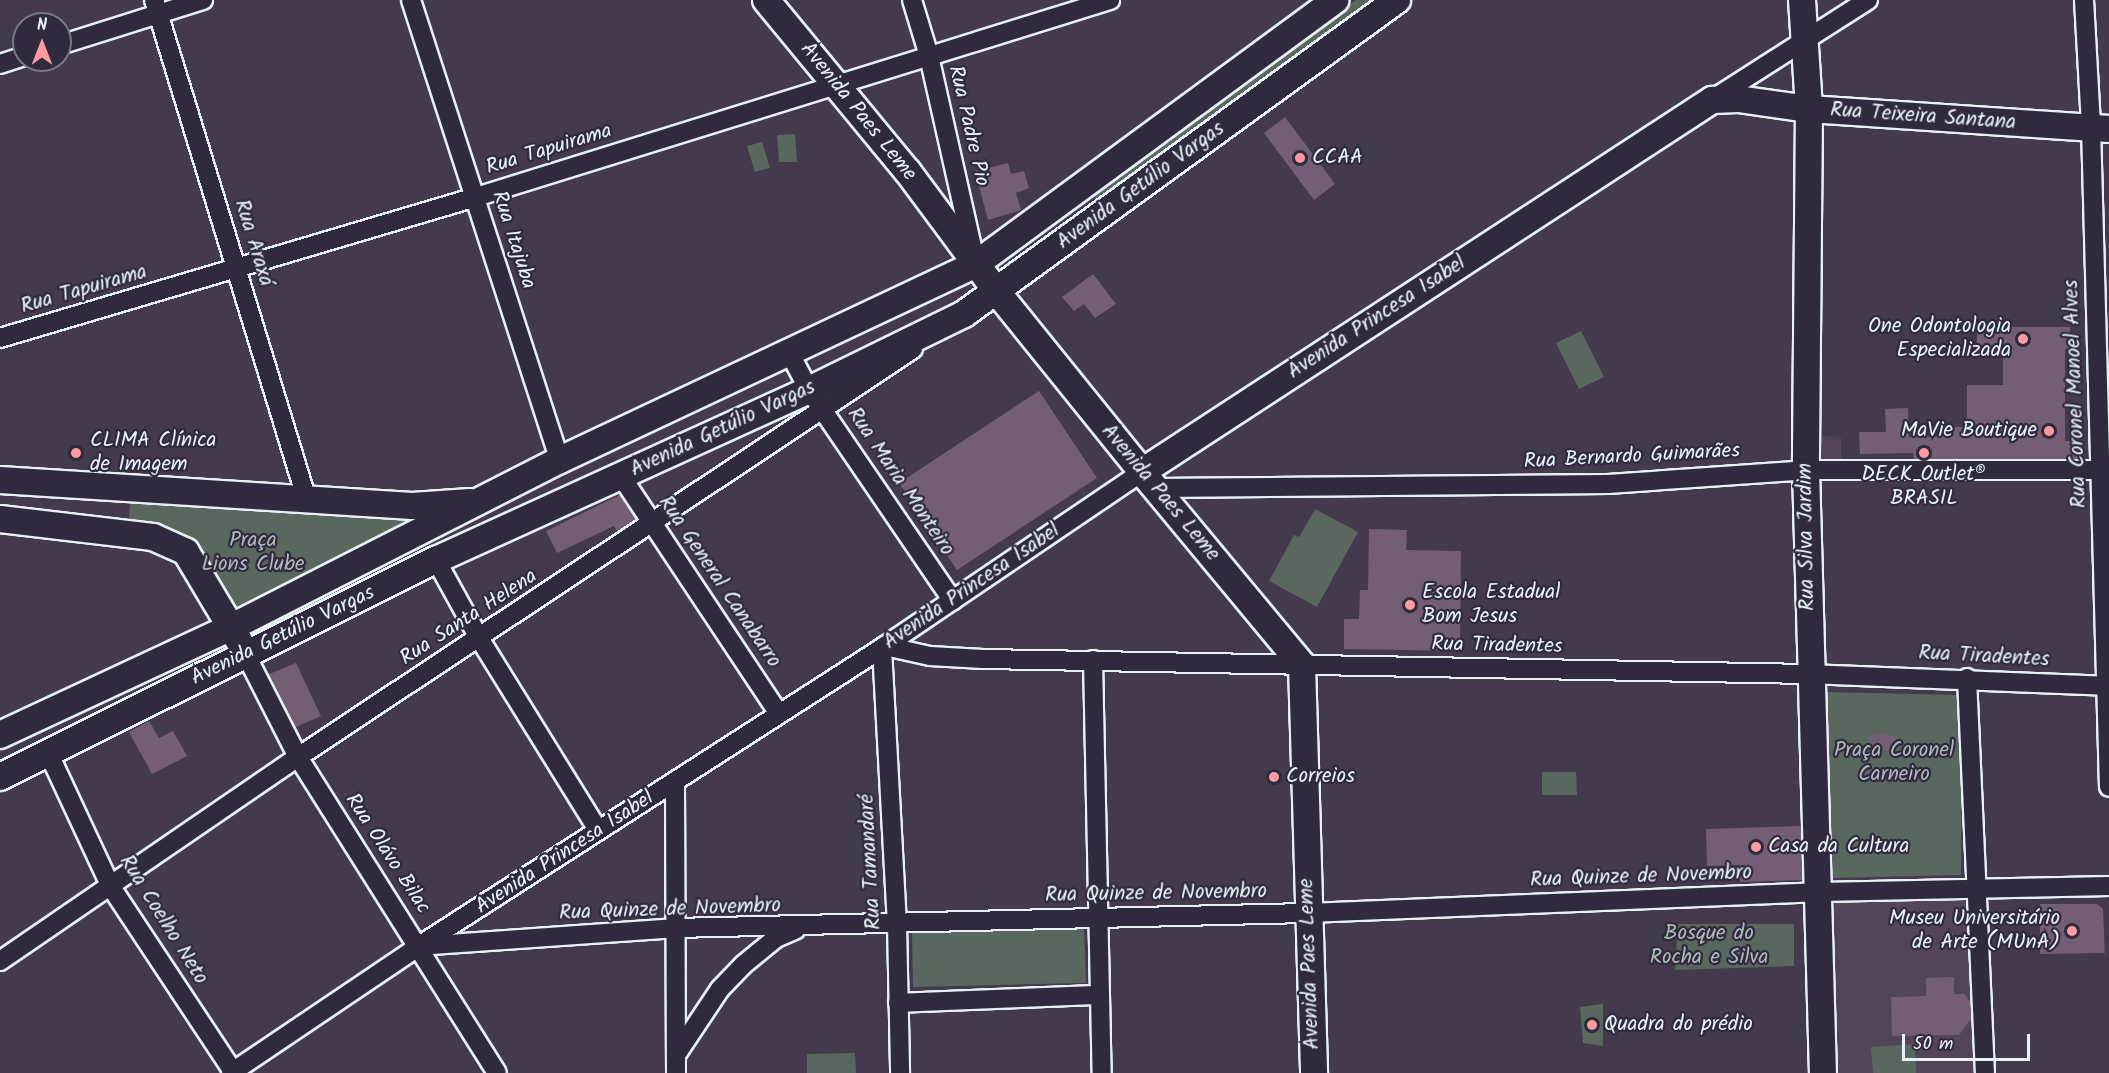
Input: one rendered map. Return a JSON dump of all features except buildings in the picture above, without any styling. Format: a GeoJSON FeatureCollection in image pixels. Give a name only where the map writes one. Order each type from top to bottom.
{"type":"FeatureCollection","features":[{"type":"Feature","properties":{"kind":"main road","name":"Avenida Paes Leme"},"geometry":{"type":"LineString","coordinates":[[766,0],[908,172],[997,292],[1302,665],[1314,1073]]}},
{"type":"Feature","properties":{"kind":"main road","name":"Avenida Getúlio Vargas"},"geometry":{"type":"LineString","coordinates":[[0,735],[232,627],[560,460],[790,354],[976,264],[1335,0]]}},
{"type":"Feature","properties":{"kind":"main road","name":"Avenida Getúlio Vargas"},"geometry":{"type":"LineString","coordinates":[[0,777],[436,560],[809,390],[963,314],[997,292],[1397,0]]}},
{"type":"Feature","properties":{"kind":"main road","name":"Rua Silva Jardim"},"geometry":{"type":"LineString","coordinates":[[1802,0],[1809,110],[1806,470],[1810,674],[1820,892],[1823,1073]]}},
{"type":"Feature","properties":{"kind":"main road"},"geometry":{"type":"LineString","coordinates":[[1301,24],[1287,46],[1292,61],[1299,64],[1321,55]]}},
{"type":"Feature","properties":{"kind":"main road"},"geometry":{"type":"LineString","coordinates":[[1209,94],[1226,86],[1237,88],[1243,96],[1240,109],[1227,123]]}},
{"type":"Feature","properties":{"kind":"main road","name":"Rua Teixeira Santana"},"geometry":{"type":"LineString","coordinates":[[1712,100],[1738,99],[1809,110],[2100,128]]}},
{"type":"Feature","properties":{"kind":"main road","name":"Avenida Princesa Isabel"},"geometry":{"type":"LineString","coordinates":[[1150,480],[1712,100]]}},
{"type":"Feature","properties":{"kind":"main road"},"geometry":{"type":"LineString","coordinates":[[0,480],[412,506],[480,501]]}},
{"type":"Feature","properties":{"kind":"main road"},"geometry":{"type":"LineString","coordinates":[[497,531],[515,509],[512,486]]}},
{"type":"Feature","properties":{"kind":"main road"},"geometry":{"type":"LineString","coordinates":[[0,519],[89,526],[153,537],[186,552],[232,627],[246,655]]}},
{"type":"Feature","properties":{"kind":"street"},"geometry":{"type":"LineString","coordinates":[[72,40],[156,7],[203,0]]}},
{"type":"Feature","properties":{"kind":"street","name":"Rua Itajuba"},"geometry":{"type":"LineString","coordinates":[[411,0],[560,460]]}},
{"type":"Feature","properties":{"kind":"street","name":"Rua Padre Pio"},"geometry":{"type":"LineString","coordinates":[[912,0],[929,56],[976,264]]}},
{"type":"Feature","properties":{"kind":"street","name":"Rua Tapuirama"},"geometry":{"type":"LineString","coordinates":[[0,338],[476,197],[1110,0]]}},
{"type":"Feature","properties":{"kind":"street","name":"Avenida Princesa Isabel"},"geometry":{"type":"LineString","coordinates":[[1712,100],[1868,0]]}},
{"type":"Feature","properties":{"kind":"street","name":"Rua Coronel Manoel Alves"},"geometry":{"type":"LineString","coordinates":[[2084,0],[2100,128],[2109,787]]}},
{"type":"Feature","properties":{"kind":"street","name":"Rua Araxá"},"geometry":{"type":"LineString","coordinates":[[156,7],[308,500]]}},
{"type":"Feature","properties":{"kind":"street","name":"Rua Santa Helena"},"geometry":{"type":"LineString","coordinates":[[0,961],[111,887],[297,757],[825,411],[963,314]]}},
{"type":"Feature","properties":{"kind":"street","name":"Rua Maria Monteiro"},"geometry":{"type":"LineString","coordinates":[[790,354],[809,390],[953,601]]}},
{"type":"Feature","properties":{"kind":"street","name":"Rua Bernardo Guimarães"},"geometry":{"type":"LineString","coordinates":[[1150,480],[1608,484],[1806,470],[2105,470]]}},
{"type":"Feature","properties":{"kind":"street","name":"Rua General Canabarro"},"geometry":{"type":"LineString","coordinates":[[621,476],[778,712]]}},
{"type":"Feature","properties":{"kind":"street","name":"Avenida Princesa Isabel"},"geometry":{"type":"LineString","coordinates":[[233,1072],[419,946],[675,783],[778,712],[1150,480]]}},
{"type":"Feature","properties":{"kind":"street"},"geometry":{"type":"LineString","coordinates":[[436,560],[479,638],[598,830]]}},
{"type":"Feature","properties":{"kind":"street","name":"Rua Tiradentes"},"geometry":{"type":"LineString","coordinates":[[884,647],[941,656],[1967,678],[2107,686]]}},
{"type":"Feature","properties":{"kind":"street","name":"Rua Tamandaré"},"geometry":{"type":"LineString","coordinates":[[884,647],[897,924],[900,1073]]}},
{"type":"Feature","properties":{"kind":"street","name":"Rua Olávo Bilac"},"geometry":{"type":"LineString","coordinates":[[246,655],[297,757],[419,946],[497,1073]]}},
{"type":"Feature","properties":{"kind":"street"},"geometry":{"type":"LineString","coordinates":[[1094,660],[1096,918],[1102,1073]]}},
{"type":"Feature","properties":{"kind":"street"},"geometry":{"type":"LineString","coordinates":[[1967,678],[1974,887],[1985,1073]]}},
{"type":"Feature","properties":{"kind":"street","name":"Rua Coelho Neto"},"geometry":{"type":"LineString","coordinates":[[48,752],[111,887],[233,1072]]}},
{"type":"Feature","properties":{"kind":"street"},"geometry":{"type":"LineString","coordinates":[[675,783],[676,1065]]}},
{"type":"Feature","properties":{"kind":"street","name":"Rua Quinze de Novembro"},"geometry":{"type":"LineString","coordinates":[[419,946],[675,928],[801,928],[1096,918],[1308,914],[1820,892],[1974,887],[2109,886]]}},
{"type":"Feature","properties":{"kind":"street"},"geometry":{"type":"LineString","coordinates":[[676,1065],[720,989],[743,965],[776,938],[801,928]]}},
{"type":"Feature","properties":{"kind":"street"},"geometry":{"type":"LineString","coordinates":[[898,1003],[1099,995]]}},
{"type":"Feature","properties":{"kind":"shaded area"},"geometry":{"type":"Polygon","coordinates":[[[1820,435],[1841,438],[1841,469],[1811,469],[1811,445],[1819,445],[1820,435]]]}},
{"type":"Feature","properties":{"kind":"shaded area"},"geometry":{"type":"Polygon","coordinates":[[[1970,894],[1978,1073],[1829,1073],[1825,900],[1970,894]]]}},
{"type":"Feature","properties":{"kind":"green space"},"geometry":{"type":"Polygon","coordinates":[[[1356,0],[1385,0],[1100,205],[1091,192],[1356,0]]]}},
{"type":"Feature","properties":{"kind":"green space"},"geometry":{"type":"Polygon","coordinates":[[[795,134],[797,162],[779,162],[777,135],[795,134]]]}},
{"type":"Feature","properties":{"kind":"green space"},"geometry":{"type":"Polygon","coordinates":[[[762,142],[770,168],[755,172],[747,146],[762,142]]]}},
{"type":"Feature","properties":{"kind":"green space"},"geometry":{"type":"Polygon","coordinates":[[[1581,331],[1604,377],[1579,389],[1556,343],[1581,331]]]}},
{"type":"Feature","properties":{"kind":"green space","name":"Praça Lions Clube"},"geometry":{"type":"Polygon","coordinates":[[[131,489],[479,501],[232,627],[186,552],[128,532],[131,489]]]}},
{"type":"Feature","properties":{"kind":"green space"},"geometry":{"type":"Polygon","coordinates":[[[1315,509],[1358,532],[1317,607],[1269,581],[1294,535],[1299,537],[1315,509]]]}},
{"type":"Feature","properties":{"kind":"green space","name":"Praça Coronel Carneiro"},"geometry":{"type":"Polygon","coordinates":[[[1823,692],[1962,695],[1961,875],[1830,878],[1823,692]]]}},
{"type":"Feature","properties":{"kind":"green space"},"geometry":{"type":"Polygon","coordinates":[[[1542,772],[1576,772],[1577,795],[1542,795],[1542,772]]]}},
{"type":"Feature","properties":{"kind":"green space","name":"Bosque do Rocha e Silva"},"geometry":{"type":"Polygon","coordinates":[[[1678,924],[1794,924],[1794,966],[1675,970],[1678,924]]]}},
{"type":"Feature","properties":{"kind":"green space"},"geometry":{"type":"Polygon","coordinates":[[[1084,927],[1086,983],[913,987],[912,932],[1084,927]]]}},
{"type":"Feature","properties":{"kind":"green space","name":"Quadra do prédio"},"geometry":{"type":"Polygon","coordinates":[[[1603,1004],[1603,1046],[1583,1043],[1580,1007],[1603,1004]]]}},
{"type":"Feature","properties":{"kind":"green space"},"geometry":{"type":"Polygon","coordinates":[[[1915,1044],[1916,1073],[1873,1073],[1871,1047],[1915,1044]]]}},
{"type":"Feature","properties":{"kind":"green space"},"geometry":{"type":"Polygon","coordinates":[[[855,1053],[856,1073],[807,1073],[807,1054],[855,1053]]]}},
{"type":"Feature","properties":{"kind":"place","name":"CCAA"},"geometry":{"type":"Point","coordinates":[1300,158]}},
{"type":"Feature","properties":{"kind":"place","name":"One Odontologia Especializada"},"geometry":{"type":"Point","coordinates":[2023,339]}},
{"type":"Feature","properties":{"kind":"place","name":"MaVie Boutique"},"geometry":{"type":"Point","coordinates":[2049,431]}},
{"type":"Feature","properties":{"kind":"place","name":"CLIMA Clínica de Imagem"},"geometry":{"type":"Point","coordinates":[76,453]}},
{"type":"Feature","properties":{"kind":"place","name":"DECK Outlet® BRASIL"},"geometry":{"type":"Point","coordinates":[1924,453]}},
{"type":"Feature","properties":{"kind":"place","name":"Escola Estadual Bom Jesus"},"geometry":{"type":"Point","coordinates":[1410,605]}},
{"type":"Feature","properties":{"kind":"place","name":"Correios"},"geometry":{"type":"Point","coordinates":[1274,777]}},
{"type":"Feature","properties":{"kind":"place","name":"Casa da Cultura"},"geometry":{"type":"Point","coordinates":[1756,847]}},
{"type":"Feature","properties":{"kind":"place","name":"Museu Universitário de Arte (MUnA)"},"geometry":{"type":"Point","coordinates":[2072,931]}},
{"type":"Feature","properties":{"kind":"place","name":"Quadra do prédio"},"geometry":{"type":"Point","coordinates":[1592,1025]}}]}
